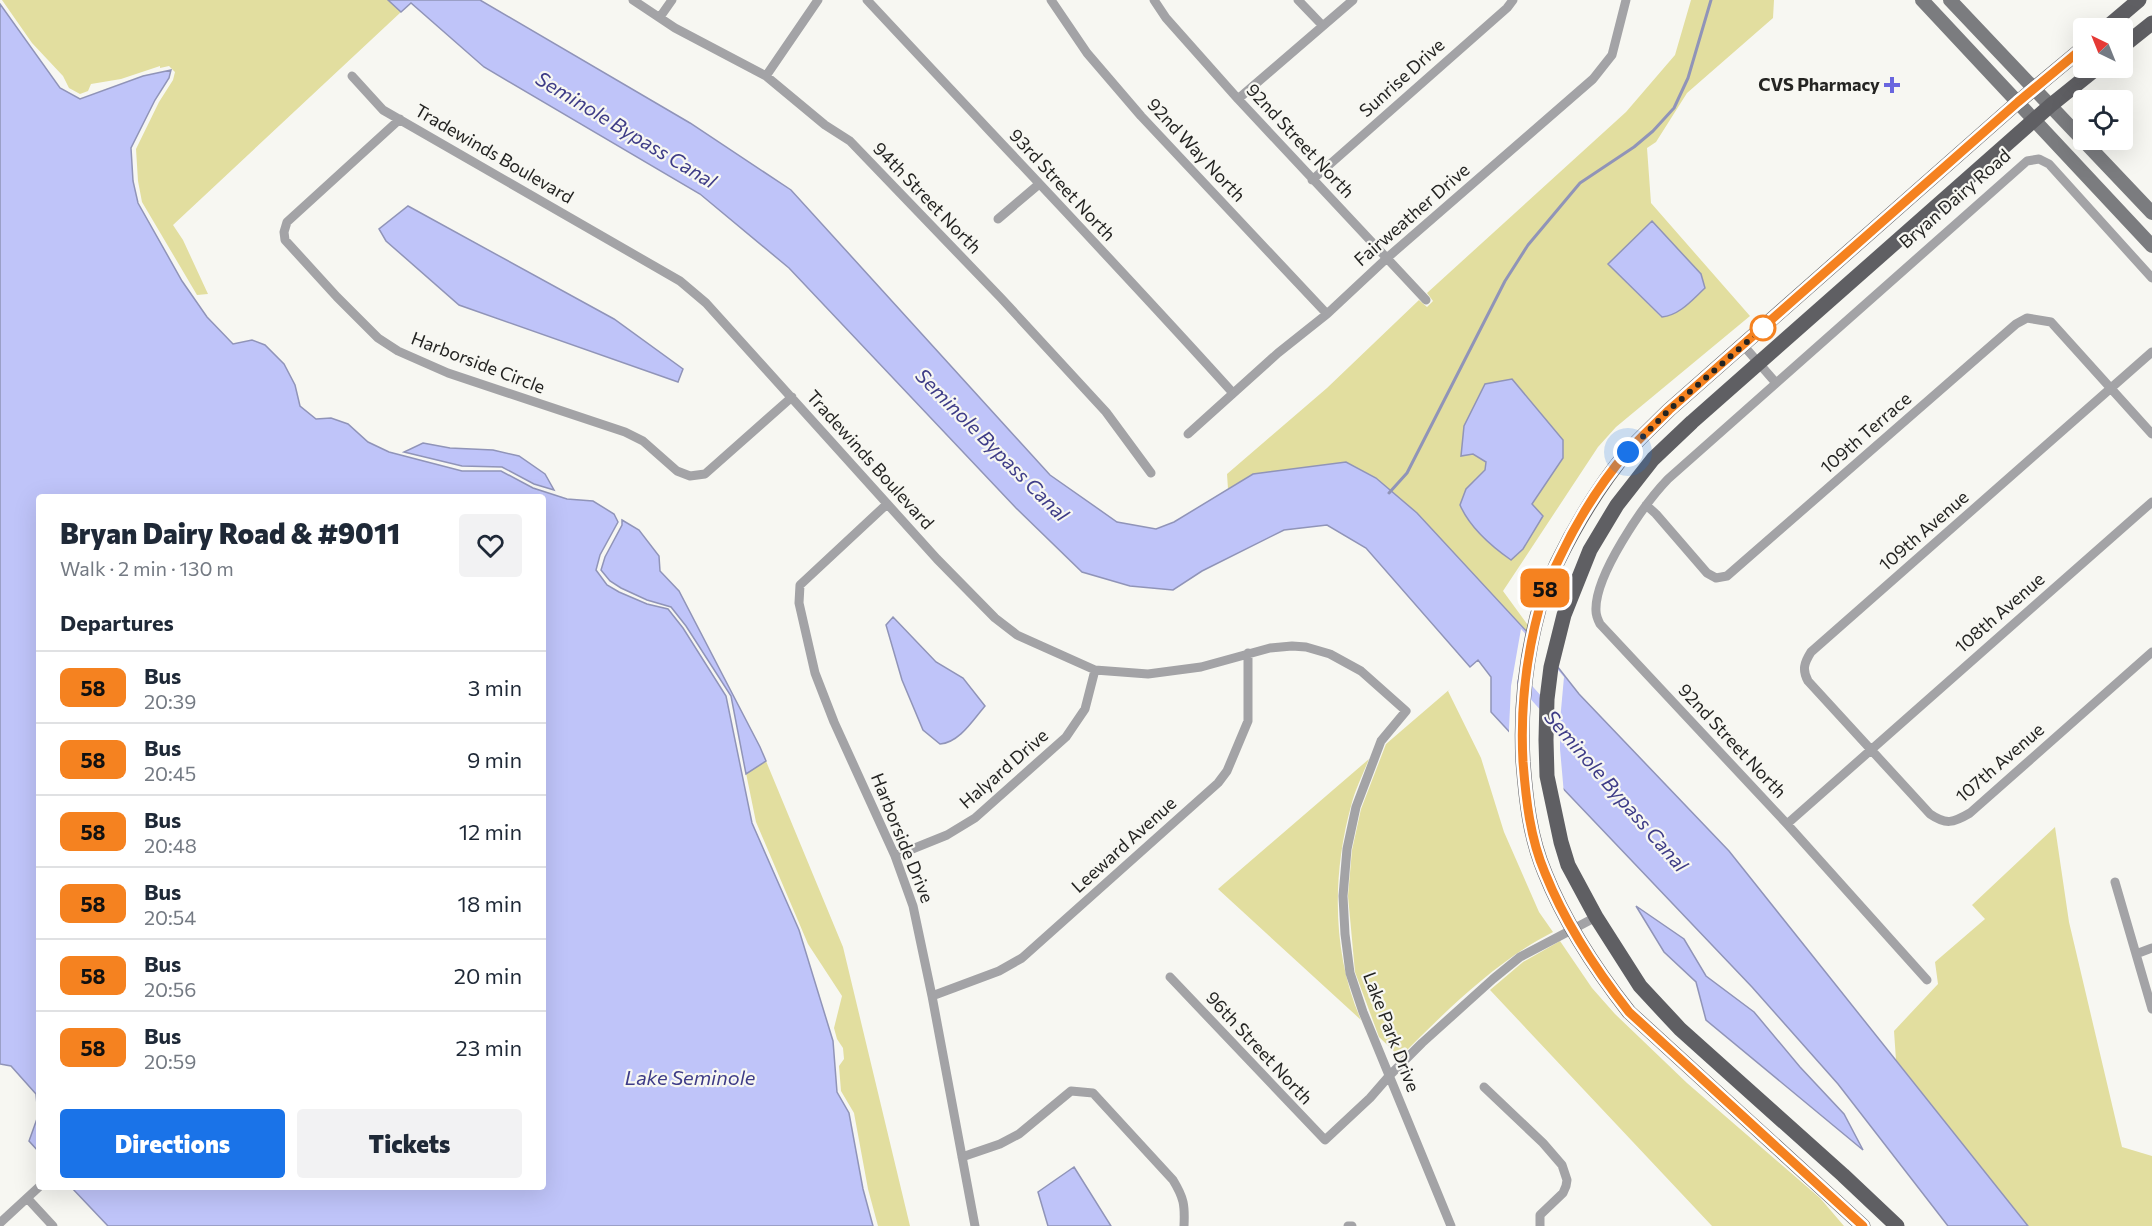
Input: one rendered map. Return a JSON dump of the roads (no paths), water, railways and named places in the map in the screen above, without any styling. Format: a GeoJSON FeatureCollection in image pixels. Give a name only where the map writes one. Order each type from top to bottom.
{"type":"FeatureCollection","features":[{"type":"Feature","properties":{"kind":"main road"},"geometry":{"type":"LineString","coordinates":[[1922,0],[2152,246]]}},
{"type":"Feature","properties":{"kind":"main road"},"geometry":{"type":"LineString","coordinates":[[1950,0],[2152,213]]}},
{"type":"Feature","properties":{"kind":"main road"},"geometry":{"type":"LineString","coordinates":[[2118,18],[2139,0]]}},
{"type":"Feature","properties":{"kind":"main road"},"geometry":{"type":"LineString","coordinates":[[2133,38],[2152,23]]}},
{"type":"Feature","properties":{"kind":"main road","name":"Bryan Dairy Road"},"geometry":{"type":"LineString","coordinates":[[1863,1226],[1629,1012],[1599,974],[1573,929],[1545,874],[1529,818],[1525,784],[1523,716],[1531,645],[1544,590],[1568,542],[1589,505],[1628,452],[1669,410],[2073,56]]}},
{"type":"Feature","properties":{"kind":"main road","name":"Bryan Dairy Road"},"geometry":{"type":"LineString","coordinates":[[1897,1226],[1843,1174],[1680,1029],[1640,986],[1596,917],[1568,865],[1547,776],[1546,740],[1551,667],[1564,615],[1581,570],[1601,530],[1634,481],[1653,459],[2034,120],[2085,78]]}},
{"type":"Feature","properties":{"kind":"street","name":"94th Street North"},"geometry":{"type":"LineString","coordinates":[[633,0],[660,18],[766,76],[825,125],[850,141],[1001,298],[1106,412],[1151,473]]}},
{"type":"Feature","properties":{"kind":"street"},"geometry":{"type":"LineString","coordinates":[[660,18],[672,0]]}},
{"type":"Feature","properties":{"kind":"street"},"geometry":{"type":"LineString","coordinates":[[766,76],[818,0]]}},
{"type":"Feature","properties":{"kind":"street","name":"93rd Street North"},"geometry":{"type":"LineString","coordinates":[[867,0],[1038,185],[1136,286],[1233,393]]}},
{"type":"Feature","properties":{"kind":"street","name":"92nd Way North"},"geometry":{"type":"LineString","coordinates":[[1051,0],[1087,52],[1142,116],[1327,314]]}},
{"type":"Feature","properties":{"kind":"street","name":"92nd Street North"},"geometry":{"type":"LineString","coordinates":[[1155,0],[1166,18],[1238,99],[1426,300]]}},
{"type":"Feature","properties":{"kind":"street"},"geometry":{"type":"LineString","coordinates":[[1298,0],[1323,26]]}},
{"type":"Feature","properties":{"kind":"street"},"geometry":{"type":"LineString","coordinates":[[1238,99],[1353,0]]}},
{"type":"Feature","properties":{"kind":"street","name":"Sunrise Drive"},"geometry":{"type":"LineString","coordinates":[[1312,180],[1507,8],[1513,0]]}},
{"type":"Feature","properties":{"kind":"street","name":"Fairweather Drive"},"geometry":{"type":"LineString","coordinates":[[1188,434],[1593,79],[1612,55],[1626,0]]}},
{"type":"Feature","properties":{"kind":"street","name":"Tradewinds Boulevard"},"geometry":{"type":"LineString","coordinates":[[352,75],[383,110],[680,281],[723,320],[937,559],[1004,626],[1038,646],[1095,670],[1157,675],[1201,667],[1248,653],[1292,646],[1306,647],[1330,654],[1361,671],[1406,711]]}},
{"type":"Feature","properties":{"kind":"street","name":"Harborside Circle"},"geometry":{"type":"LineString","coordinates":[[400,119],[287,222],[284,232],[285,240],[378,338],[398,351],[448,373],[625,432],[643,441],[677,471],[690,476],[705,474],[792,397]]}},
{"type":"Feature","properties":{"kind":"street","name":"Bryan Dairy Road"},"geometry":{"type":"LineString","coordinates":[[1646,505],[1677,471],[2027,161],[2045,160],[2152,278]]}},
{"type":"Feature","properties":{"kind":"street"},"geometry":{"type":"LineString","coordinates":[[998,219],[1038,185]]}},
{"type":"Feature","properties":{"kind":"street","name":"109th Terrace"},"geometry":{"type":"LineString","coordinates":[[1646,505],[1707,573],[1716,578],[1727,576],[2016,324],[2027,318],[2050,322],[2111,390]]}},
{"type":"Feature","properties":{"kind":"street"},"geometry":{"type":"LineString","coordinates":[[1743,345],[1776,383]]}},
{"type":"Feature","properties":{"kind":"street","name":"109th Avenue"},"geometry":{"type":"LineString","coordinates":[[1870,750],[1808,681],[1804,674],[1804,662],[1810,652],[2152,352]]}},
{"type":"Feature","properties":{"kind":"street"},"geometry":{"type":"LineString","coordinates":[[2111,390],[2152,434]]}},
{"type":"Feature","properties":{"kind":"street","name":"108th Avenue"},"geometry":{"type":"LineString","coordinates":[[1786,824],[2152,502]]}},
{"type":"Feature","properties":{"kind":"street","name":"Harborside Drive"},"geometry":{"type":"LineString","coordinates":[[887,504],[800,585],[799,603],[815,673],[834,722],[895,856],[913,906],[975,1226]]}},
{"type":"Feature","properties":{"kind":"street","name":"92nd Street North"},"geometry":{"type":"LineString","coordinates":[[1646,505],[1623,540],[1596,600],[1595,614],[1600,624],[1927,980]]}},
{"type":"Feature","properties":{"kind":"street","name":"107th Avenue"},"geometry":{"type":"LineString","coordinates":[[1870,750],[1930,814],[1941,821],[1956,821],[1970,813],[2152,652]]}},
{"type":"Feature","properties":{"kind":"street","name":"Leeward Avenue"},"geometry":{"type":"LineString","coordinates":[[932,996],[999,971],[1022,958],[1218,783],[1227,771],[1248,721],[1248,653]]}},
{"type":"Feature","properties":{"kind":"street","name":"Halyard Drive"},"geometry":{"type":"LineString","coordinates":[[895,856],[947,835],[975,818],[1066,737],[1084,709],[1095,670]]}},
{"type":"Feature","properties":{"kind":"street","name":"Lake Park Drive"},"geometry":{"type":"LineString","coordinates":[[1406,711],[1381,741],[1356,807],[1347,849],[1343,896],[1350,973],[1363,1012],[1451,1226]]}},
{"type":"Feature","properties":{"kind":"street"},"geometry":{"type":"LineString","coordinates":[[2115,882],[2152,1009]]}},
{"type":"Feature","properties":{"kind":"street"},"geometry":{"type":"LineString","coordinates":[[1390,1075],[1422,1043],[1520,957],[1596,917]]}},
{"type":"Feature","properties":{"kind":"street"},"geometry":{"type":"LineString","coordinates":[[2136,954],[2152,948]]}},
{"type":"Feature","properties":{"kind":"street","name":"96th Street North"},"geometry":{"type":"LineString","coordinates":[[1170,977],[1325,1140],[1370,1098],[1390,1075]]}},
{"type":"Feature","properties":{"kind":"street"},"geometry":{"type":"LineString","coordinates":[[1484,1087],[1543,1143],[1562,1165],[1567,1180],[1566,1186],[1563,1193],[1540,1215],[1540,1226]]}},
{"type":"Feature","properties":{"kind":"street"},"geometry":{"type":"LineString","coordinates":[[962,1157],[1000,1144],[1019,1134],[1071,1091],[1093,1093],[1173,1180],[1182,1195],[1185,1209],[1184,1226]]}},
{"type":"Feature","properties":{"kind":"street"},"geometry":{"type":"LineString","coordinates":[[0,1223],[36,1190]]}},
{"type":"Feature","properties":{"kind":"street"},"geometry":{"type":"LineString","coordinates":[[28,1199],[53,1226]]}},
{"type":"Feature","properties":{"kind":"water"},"geometry":{"type":"Polygon","coordinates":[[[388,0],[480,0],[690,123],[791,190],[1050,475],[1117,522],[1156,529],[1174,522],[1253,474],[1346,462],[1376,478],[1417,513],[1529,634],[1517,740],[1491,712],[1491,677],[1478,660],[1470,667],[1366,548],[1327,525],[1284,530],[1202,571],[1173,590],[1130,586],[1082,572],[1016,508],[789,268],[700,194],[484,67],[411,3],[401,12],[388,0]]]}},
{"type":"Feature","properties":{"kind":"water","name":"Lake Seminole"},"geometry":{"type":"Polygon","coordinates":[[[0,4],[60,88],[80,99],[143,76],[171,70],[169,78],[155,100],[131,148],[133,181],[138,203],[182,281],[207,317],[233,344],[252,340],[265,345],[284,364],[295,385],[300,406],[316,419],[331,418],[348,424],[368,442],[389,452],[462,471],[501,471],[533,488],[567,499],[593,501],[614,514],[618,522],[600,555],[596,570],[607,585],[619,592],[647,604],[668,609],[683,628],[726,696],[752,823],[799,930],[833,1041],[837,1092],[849,1113],[863,1189],[873,1226],[108,1226],[74,1190],[546,1190],[546,494],[36,494],[36,1094],[11,1066],[0,1064],[0,4]]]}},
{"type":"Feature","properties":{"kind":"water"},"geometry":{"type":"Polygon","coordinates":[[[408,206],[614,319],[683,369],[678,382],[459,305],[386,241],[379,229],[408,206]]]}},
{"type":"Feature","properties":{"kind":"water"},"geometry":{"type":"Polygon","coordinates":[[[1652,221],[1701,274],[1705,288],[1680,310],[1662,317],[1608,264],[1652,221]]]}},
{"type":"Feature","properties":{"kind":"water"},"geometry":{"type":"Polygon","coordinates":[[[1512,379],[1563,440],[1563,458],[1532,504],[1543,516],[1523,549],[1511,560],[1482,536],[1469,521],[1460,505],[1466,489],[1485,470],[1486,462],[1473,454],[1461,456],[1464,426],[1485,384],[1512,379]]]}},
{"type":"Feature","properties":{"kind":"water"},"geometry":{"type":"Polygon","coordinates":[[[423,443],[450,448],[493,450],[519,456],[545,474],[554,490],[534,484],[502,467],[462,466],[404,452],[423,443]]]}},
{"type":"Feature","properties":{"kind":"water"},"geometry":{"type":"Polygon","coordinates":[[[622,520],[639,530],[659,556],[660,571],[679,591],[760,747],[766,761],[746,774],[731,696],[686,626],[671,607],[647,600],[621,588],[610,581],[601,570],[605,557],[622,525],[622,520]]]}},
{"type":"Feature","properties":{"kind":"water"},"geometry":{"type":"Polygon","coordinates":[[[893,617],[936,662],[963,678],[985,706],[965,730],[947,743],[940,744],[923,730],[902,680],[886,625],[893,617]]]}},
{"type":"Feature","properties":{"kind":"water"},"geometry":{"type":"Polygon","coordinates":[[[1557,666],[1579,694],[1729,851],[2028,1226],[1948,1226],[1838,1084],[1752,987],[1553,778],[1557,666]]]}},
{"type":"Feature","properties":{"kind":"water"},"geometry":{"type":"Polygon","coordinates":[[[1636,906],[1684,939],[1706,976],[1754,1012],[1800,1067],[1844,1114],[1863,1150],[1706,1020],[1696,982],[1664,952],[1636,906]]]}},
{"type":"Feature","properties":{"kind":"water","name":"Lake Seminole"},"geometry":{"type":"Polygon","coordinates":[[[36,1122],[36,1149],[29,1141],[36,1122]]]}},
{"type":"Feature","properties":{"kind":"water"},"geometry":{"type":"Polygon","coordinates":[[[1074,1167],[1111,1226],[1048,1226],[1038,1192],[1074,1167]]]}},
{"type":"Feature","properties":{"kind":"waterway"},"geometry":{"type":"LineString","coordinates":[[1389,493],[1407,473],[1505,281],[1528,245],[1580,183],[1634,147],[1653,131],[1674,108],[1688,78],[1711,0]]}},
{"type":"Feature","properties":{"kind":"waterway","name":"Seminole Bypass Canal"},"geometry":{"type":"LineString","coordinates":[[1522,682],[1548,711]]}},
{"type":"Feature","properties":{"kind":"place","name":"CVS Pharmacy"},"geometry":{"type":"Point","coordinates":[1892,85]}}]}
